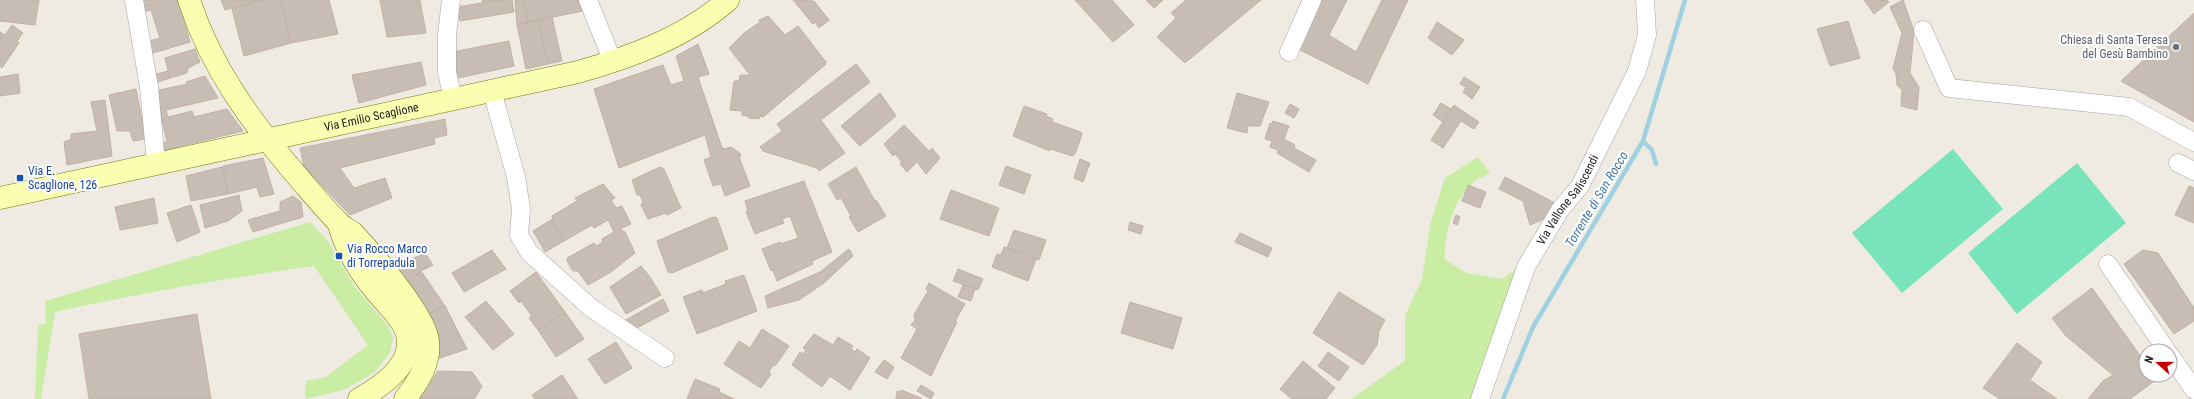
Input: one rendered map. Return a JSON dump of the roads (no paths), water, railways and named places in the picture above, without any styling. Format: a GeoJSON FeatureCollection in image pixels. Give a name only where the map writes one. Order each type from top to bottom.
{"type":"FeatureCollection","features":[{"type":"Feature","properties":{"kind":"main road"},"geometry":{"type":"LineString","coordinates":[[189,0],[209,52],[224,80],[266,140],[339,224],[358,239],[413,308],[426,334],[429,348],[421,376],[405,399]]}},
{"type":"Feature","properties":{"kind":"main road","name":"Via Emilio Scaglione"},"geometry":{"type":"LineString","coordinates":[[0,198],[492,91],[626,59],[680,33],[728,0]]}},
{"type":"Feature","properties":{"kind":"main road"},"geometry":{"type":"LineString","coordinates":[[339,224],[349,251],[376,292],[399,320],[406,331],[407,339],[406,351],[395,373],[378,388],[359,399]]}},
{"type":"Feature","properties":{"kind":"street"},"geometry":{"type":"LineString","coordinates":[[134,0],[149,87],[156,163]]}},
{"type":"Feature","properties":{"kind":"street"},"geometry":{"type":"LineString","coordinates":[[451,0],[447,35],[447,72],[453,99]]}},
{"type":"Feature","properties":{"kind":"street"},"geometry":{"type":"LineString","coordinates":[[588,0],[613,62]]}},
{"type":"Feature","properties":{"kind":"street"},"geometry":{"type":"LineString","coordinates":[[1289,52],[1312,0]]}},
{"type":"Feature","properties":{"kind":"street","name":"Via Vallone Saliscendi"},"geometry":{"type":"LineString","coordinates":[[1480,399],[1526,267],[1560,210],[1580,186],[1637,71],[1647,35],[1645,0]]}},
{"type":"Feature","properties":{"kind":"street"},"geometry":{"type":"LineString","coordinates":[[1923,30],[1949,88],[2129,107],[2194,142]]}},
{"type":"Feature","properties":{"kind":"street"},"geometry":{"type":"LineString","coordinates":[[492,91],[516,177],[521,209],[519,235],[529,252],[591,308],[665,358]]}},
{"type":"Feature","properties":{"kind":"street"},"geometry":{"type":"LineString","coordinates":[[2178,163],[2194,171]]}},
{"type":"Feature","properties":{"kind":"street"},"geometry":{"type":"LineString","coordinates":[[2108,264],[2162,343]]}},
{"type":"Feature","properties":{"kind":"street"},"geometry":{"type":"LineString","coordinates":[[2178,367],[2194,390]]}},
{"type":"Feature","properties":{"kind":"waterway","name":"Torrente di San Rocco"},"geometry":{"type":"LineString","coordinates":[[1503,399],[1533,327],[1643,141],[1685,0]]}},
{"type":"Feature","properties":{"kind":"waterway"},"geometry":{"type":"LineString","coordinates":[[1643,141],[1652,150],[1656,164]]}},
{"type":"Feature","properties":{"kind":"place","name":"Chiesa di Santa Teresa del Gesù Bambino"},"geometry":{"type":"Point","coordinates":[2176,47]}},
{"type":"Feature","properties":{"kind":"place","name":"Via E. Scaglione, 126"},"geometry":{"type":"Point","coordinates":[20,178]}},
{"type":"Feature","properties":{"kind":"place","name":"Via Rocco Marco di Torrepadula"},"geometry":{"type":"Point","coordinates":[339,256]}}]}
